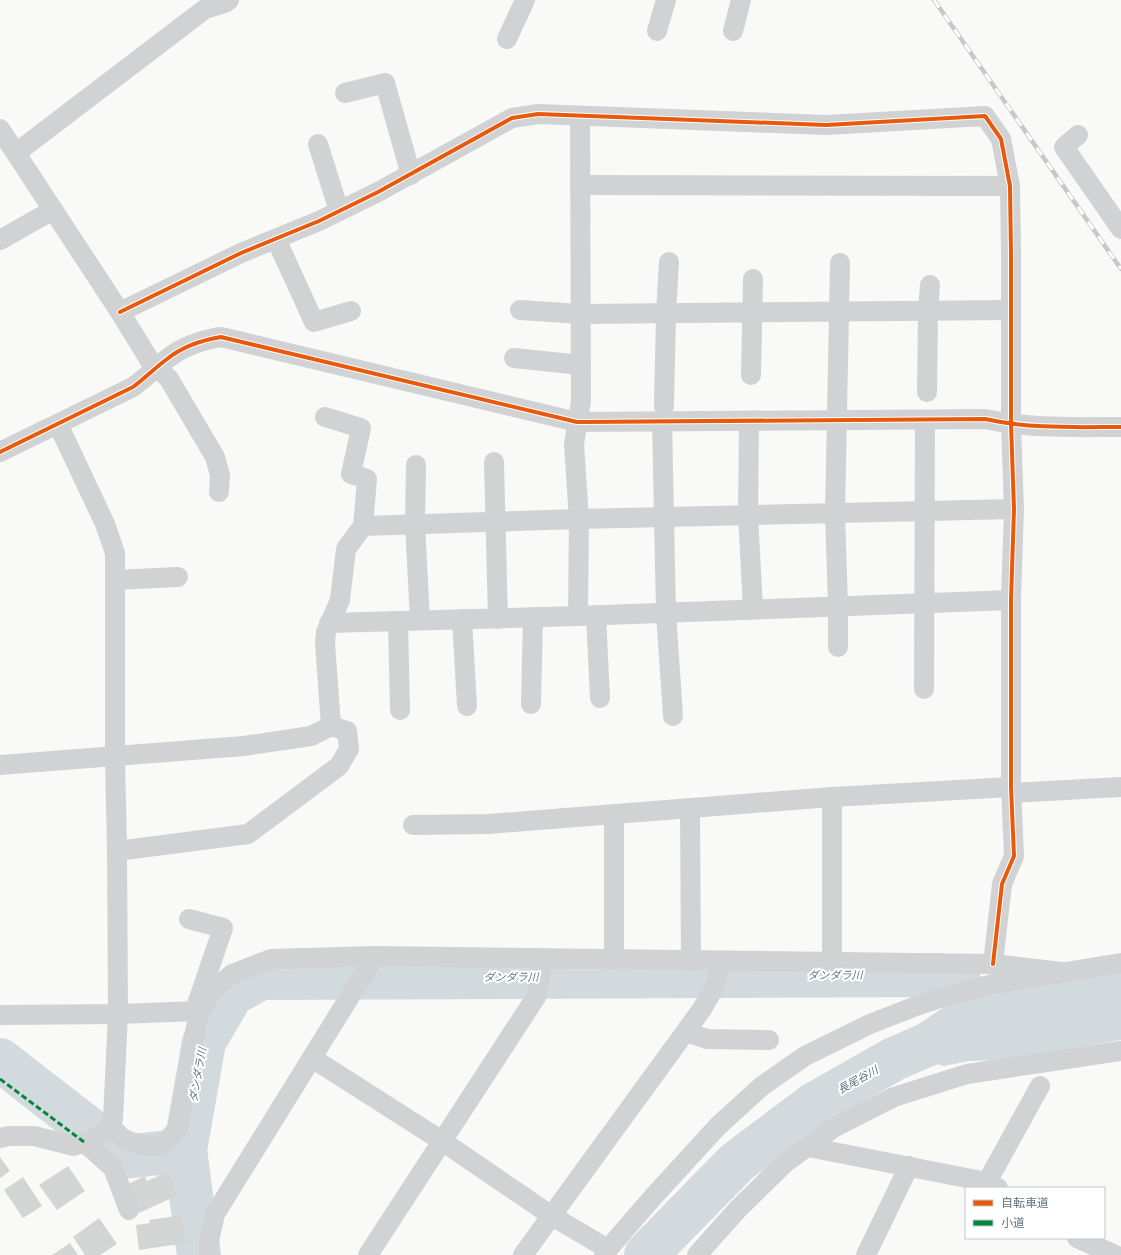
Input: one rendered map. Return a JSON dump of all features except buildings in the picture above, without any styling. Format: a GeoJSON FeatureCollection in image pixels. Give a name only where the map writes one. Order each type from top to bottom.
{"type":"FeatureCollection","features":[{"type":"Feature","properties":{"kind":"street"},"geometry":{"type":"LineString","coordinates":[[16,153],[205,9],[225,3],[229,0]]}},
{"type":"Feature","properties":{"kind":"street"},"geometry":{"type":"LineString","coordinates":[[507,39],[525,0]]}},
{"type":"Feature","properties":{"kind":"street"},"geometry":{"type":"LineString","coordinates":[[657,31],[666,0]]}},
{"type":"Feature","properties":{"kind":"street"},"geometry":{"type":"LineString","coordinates":[[733,31],[741,0]]}},
{"type":"Feature","properties":{"kind":"street"},"geometry":{"type":"LineString","coordinates":[[345,93],[385,83],[411,175]]}},
{"type":"Feature","properties":{"kind":"street"},"geometry":{"type":"LineString","coordinates":[[120,312],[241,253],[339,211],[411,175],[512,118],[538,114],[826,125],[985,116],[1001,139],[1010,186],[1011,424],[1014,509],[1011,600],[1011,790],[1014,856],[1002,884],[993,964]]}},
{"type":"Feature","properties":{"kind":"street"},"geometry":{"type":"LineString","coordinates":[[580,116],[581,401],[574,444],[587,616],[600,698]]}},
{"type":"Feature","properties":{"kind":"street"},"geometry":{"type":"LineString","coordinates":[[0,129],[120,312],[155,369],[162,372],[169,379],[215,458],[220,475],[219,492]]}},
{"type":"Feature","properties":{"kind":"street"},"geometry":{"type":"LineString","coordinates":[[1078,135],[1064,147],[1121,229]]}},
{"type":"Feature","properties":{"kind":"street"},"geometry":{"type":"LineString","coordinates":[[318,144],[339,211]]}},
{"type":"Feature","properties":{"kind":"street"},"geometry":{"type":"LineString","coordinates":[[580,185],[1010,186]]}},
{"type":"Feature","properties":{"kind":"street"},"geometry":{"type":"LineString","coordinates":[[0,240],[53,210]]}},
{"type":"Feature","properties":{"kind":"street"},"geometry":{"type":"LineString","coordinates":[[276,239],[314,322],[351,311]]}},
{"type":"Feature","properties":{"kind":"street"},"geometry":{"type":"LineString","coordinates":[[669,262],[663,413],[666,613],[673,716]]}},
{"type":"Feature","properties":{"kind":"street"},"geometry":{"type":"LineString","coordinates":[[838,647],[835,513],[840,263]]}},
{"type":"Feature","properties":{"kind":"street"},"geometry":{"type":"LineString","coordinates":[[751,375],[753,279]]}},
{"type":"Feature","properties":{"kind":"street"},"geometry":{"type":"LineString","coordinates":[[927,392],[928,311],[930,285]]}},
{"type":"Feature","properties":{"kind":"street"},"geometry":{"type":"LineString","coordinates":[[520,310],[580,314],[1011,310]]}},
{"type":"Feature","properties":{"kind":"street"},"geometry":{"type":"LineString","coordinates":[[0,452],[133,386],[167,358],[185,348],[204,340],[221,337],[577,422],[663,413],[750,421],[985,419],[1011,424],[1041,427],[1121,427]]}},
{"type":"Feature","properties":{"kind":"street"},"geometry":{"type":"LineString","coordinates":[[514,358],[581,365]]}},
{"type":"Feature","properties":{"kind":"street"},"geometry":{"type":"LineString","coordinates":[[325,417],[361,428],[350,474],[367,479],[363,526],[346,549],[340,600],[326,632],[325,643],[331,726]]}},
{"type":"Feature","properties":{"kind":"street"},"geometry":{"type":"LineString","coordinates":[[924,689],[925,420]]}},
{"type":"Feature","properties":{"kind":"street"},"geometry":{"type":"LineString","coordinates":[[750,421],[748,515],[753,610]]}},
{"type":"Feature","properties":{"kind":"street"},"geometry":{"type":"LineString","coordinates":[[0,1138],[9,1136],[34,1136],[74,1146],[99,1134],[113,1119],[118,1014],[115,756],[115,553],[105,524],[58,424]]}},
{"type":"Feature","properties":{"kind":"street"},"geometry":{"type":"LineString","coordinates":[[494,462],[498,618]]}},
{"type":"Feature","properties":{"kind":"street"},"geometry":{"type":"LineString","coordinates":[[416,465],[415,524],[420,620]]}},
{"type":"Feature","properties":{"kind":"street"},"geometry":{"type":"LineString","coordinates":[[363,526],[495,521],[1014,509]]}},
{"type":"Feature","properties":{"kind":"street"},"geometry":{"type":"LineString","coordinates":[[115,580],[178,577]]}},
{"type":"Feature","properties":{"kind":"street"},"geometry":{"type":"LineString","coordinates":[[329,623],[587,616],[1011,600]]}},
{"type":"Feature","properties":{"kind":"street"},"geometry":{"type":"LineString","coordinates":[[531,704],[533,617]]}},
{"type":"Feature","properties":{"kind":"street"},"geometry":{"type":"LineString","coordinates":[[462,619],[467,706]]}},
{"type":"Feature","properties":{"kind":"street"},"geometry":{"type":"LineString","coordinates":[[398,621],[400,710]]}},
{"type":"Feature","properties":{"kind":"street"},"geometry":{"type":"LineString","coordinates":[[0,765],[244,746],[311,736],[331,726],[346,731],[349,749],[338,766],[248,834],[117,851]]}},
{"type":"Feature","properties":{"kind":"street"},"geometry":{"type":"LineString","coordinates":[[413,825],[488,824],[832,797],[1121,787]]}},
{"type":"Feature","properties":{"kind":"street"},"geometry":{"type":"LineString","coordinates":[[832,797],[832,962]]}},
{"type":"Feature","properties":{"kind":"street"},"geometry":{"type":"LineString","coordinates":[[690,808],[691,960]]}},
{"type":"Feature","properties":{"kind":"street"},"geometry":{"type":"LineString","coordinates":[[614,814],[614,960]]}},
{"type":"Feature","properties":{"kind":"street"},"geometry":{"type":"LineString","coordinates":[[99,1134],[122,1138],[131,1142],[148,1145],[160,1145],[170,1139],[178,1127],[197,1011],[223,928],[189,919]]}},
{"type":"Feature","properties":{"kind":"street"},"geometry":{"type":"LineString","coordinates":[[0,1015],[118,1014],[197,1011],[213,991],[232,974],[271,959],[375,956],[541,971],[614,960],[691,960],[718,972],[832,962],[993,964],[1062,972]]}},
{"type":"Feature","properties":{"kind":"street"},"geometry":{"type":"LineString","coordinates":[[209,1255],[209,1241],[215,1214],[375,956]]}},
{"type":"Feature","properties":{"kind":"street"},"geometry":{"type":"LineString","coordinates":[[312,1058],[442,1141],[606,1252],[653,1197],[718,1126],[762,1086],[805,1056],[870,1024],[916,1006],[993,984],[1121,963]]}},
{"type":"Feature","properties":{"kind":"street"},"geometry":{"type":"LineString","coordinates":[[368,1255],[536,996],[541,971]]}},
{"type":"Feature","properties":{"kind":"street"},"geometry":{"type":"LineString","coordinates":[[523,1255],[702,1009],[718,972]]}},
{"type":"Feature","properties":{"kind":"street"},"geometry":{"type":"LineString","coordinates":[[686,1032],[707,1039],[769,1040]]}},
{"type":"Feature","properties":{"kind":"street"},"geometry":{"type":"LineString","coordinates":[[697,1255],[738,1209],[785,1163],[836,1127],[894,1097],[967,1074],[1121,1051]]}},
{"type":"Feature","properties":{"kind":"street"},"geometry":{"type":"LineString","coordinates":[[808,1147],[909,1166],[992,1185],[1040,1086]]}},
{"type":"Feature","properties":{"kind":"street"},"geometry":{"type":"LineString","coordinates":[[99,1134],[129,1210]]}},
{"type":"Feature","properties":{"kind":"street"},"geometry":{"type":"LineString","coordinates":[[866,1255],[909,1166]]}},
{"type":"Feature","properties":{"kind":"street"},"geometry":{"type":"LineString","coordinates":[[1079,1239],[1115,1255]]}},
{"type":"Feature","properties":{"kind":"shaded area"},"geometry":{"type":"Polygon","coordinates":[[[1121,971],[1121,1040],[1004,1060],[969,1061],[944,1066],[924,1061],[907,1060],[883,1070],[869,1067],[873,1055],[956,999],[1121,971]]]}},
{"type":"Feature","properties":{"kind":"waterway","name":"ダンダラ川"},"geometry":{"type":"LineString","coordinates":[[0,1060],[125,1157],[185,1150],[204,1042],[232,994],[261,978],[939,975],[959,981]]}},
{"type":"Feature","properties":{"kind":"waterway","name":"長尾谷川"},"geometry":{"type":"LineString","coordinates":[[646,1255],[737,1162],[813,1105],[894,1059],[931,1043]]}},
{"type":"Feature","properties":{"kind":"waterway","name":"ダンダラ川"},"geometry":{"type":"LineString","coordinates":[[185,1150],[199,1255]]}},
{"type":"Feature","properties":{"kind":"railway"},"geometry":{"type":"LineString","coordinates":[[934,0],[1121,269]]}},
{"type":"Feature","properties":{"kind":"marked path"},"geometry":{"type":"LineString","coordinates":[[0,1079],[84,1142]]}},
{"type":"Feature","properties":{"kind":"cycle path"},"geometry":{"type":"LineString","coordinates":[[120,312],[241,253],[319,221],[378,192],[512,118],[538,114],[826,125],[985,116],[1001,139],[1010,186],[1011,424],[1014,509],[1011,600],[1011,787],[1014,856],[1002,884],[993,964]]}},
{"type":"Feature","properties":{"kind":"cycle path"},"geometry":{"type":"LineString","coordinates":[[0,452],[133,387],[179,351],[200,342],[221,337],[577,422],[985,419],[1036,426],[1121,427]]}}]}
